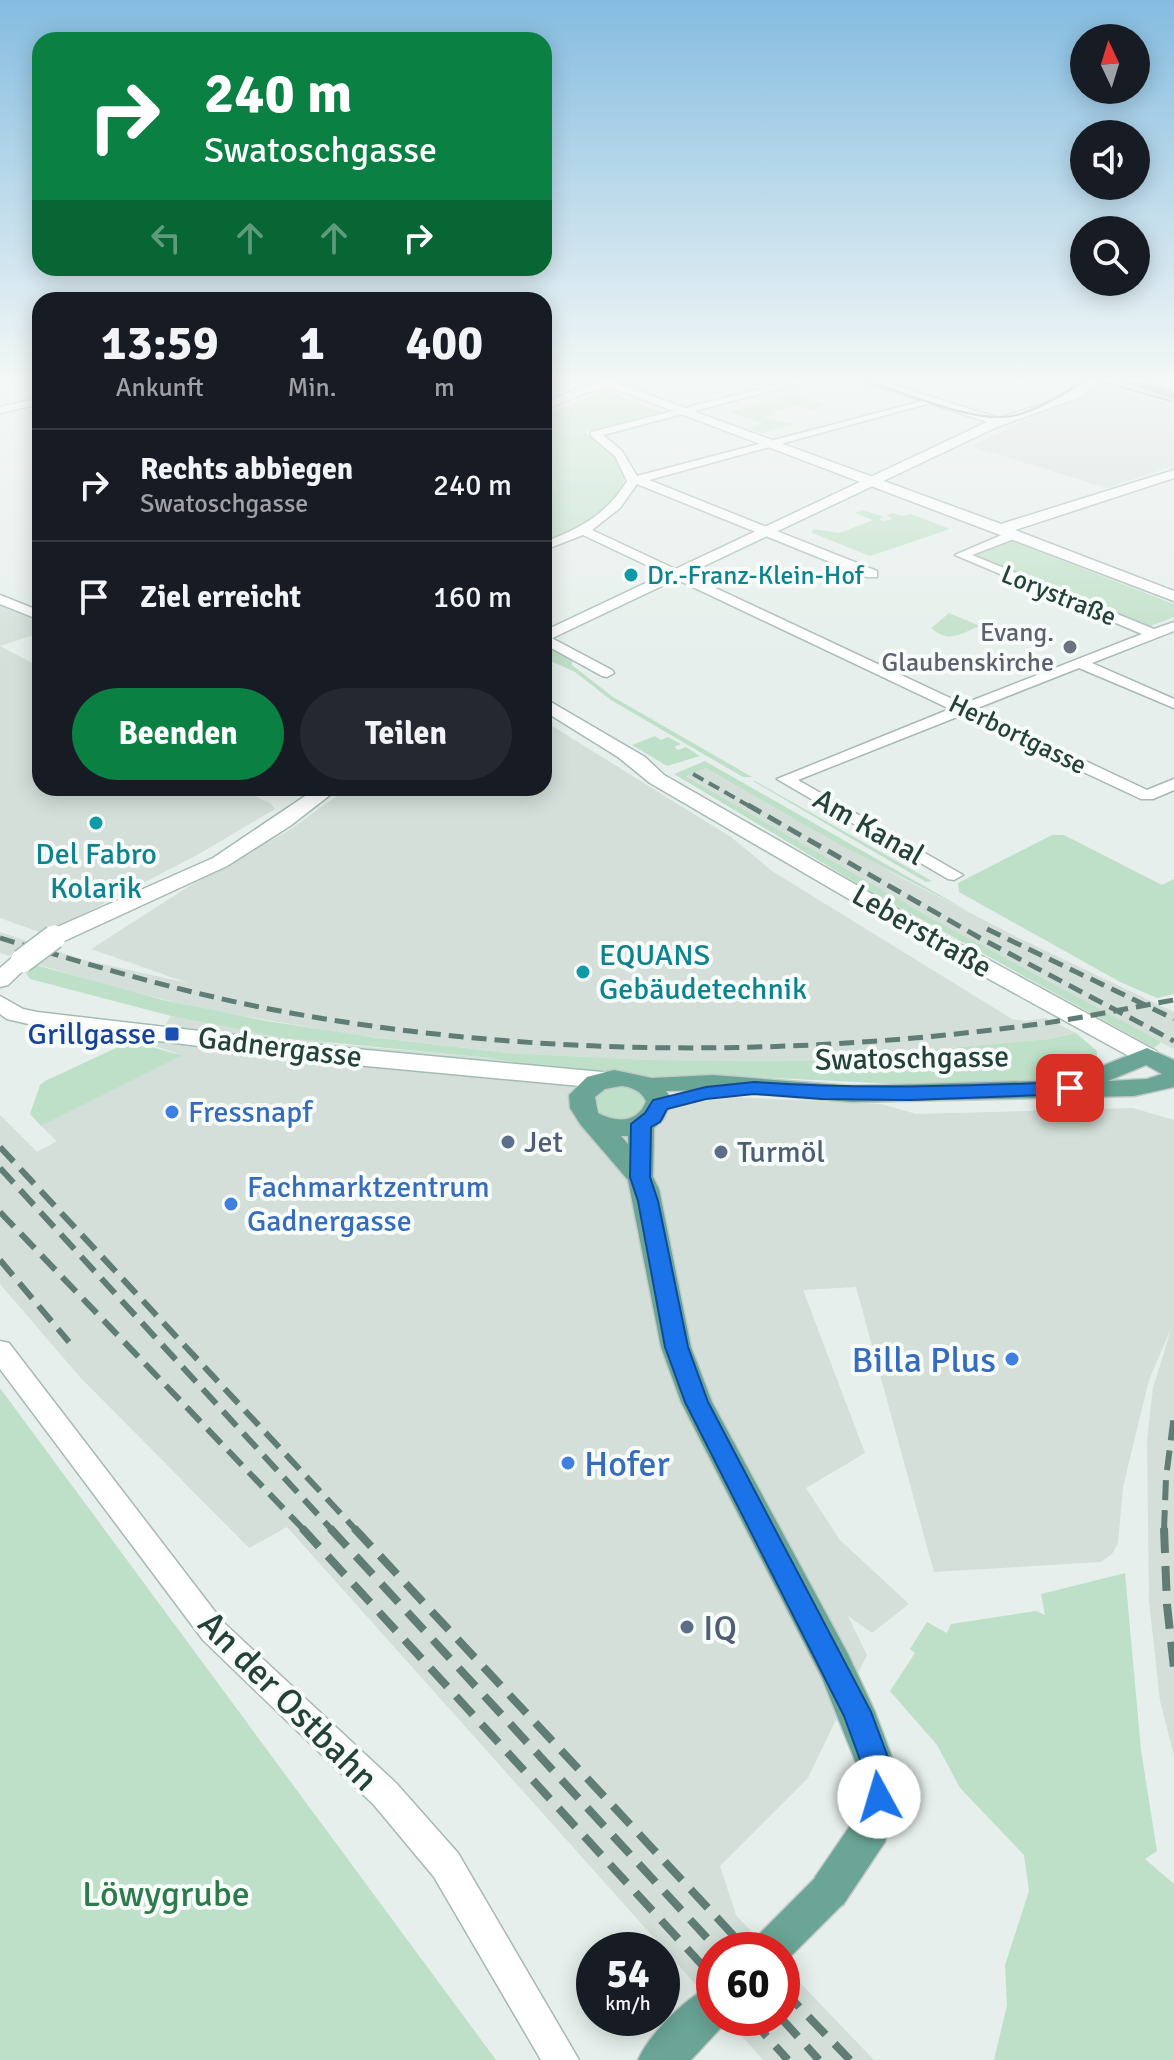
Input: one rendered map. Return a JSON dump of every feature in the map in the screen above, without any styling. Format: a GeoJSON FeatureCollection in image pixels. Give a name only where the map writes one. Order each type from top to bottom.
{"type":"FeatureCollection","features":[{"type":"Feature","properties":{"kind":"main road","name":"Lorystraße"},"geometry":{"type":"LineString","coordinates":[[860,475],[1174,596]]}},
{"type":"Feature","properties":{"kind":"main road"},"geometry":{"type":"LineString","coordinates":[[552,634],[885,475]]}},
{"type":"Feature","properties":{"kind":"main road"},"geometry":{"type":"LineString","coordinates":[[1009,532],[1172,476]]}},
{"type":"Feature","properties":{"kind":"main road","name":"Leberstraße"},"geometry":{"type":"LineString","coordinates":[[552,708],[626,755],[657,779],[946,946],[1147,1056]]}},
{"type":"Feature","properties":{"kind":"main road"},"geometry":{"type":"LineString","coordinates":[[0,980],[54,937],[220,862],[318,796]]}},
{"type":"Feature","properties":{"kind":"main road","name":"Gadnergasse"},"geometry":{"type":"LineString","coordinates":[[0,1003],[15,1014],[37,1019],[345,1056],[602,1080]]}},
{"type":"Feature","properties":{"kind":"main road"},"geometry":{"type":"LineString","coordinates":[[1147,1056],[1174,1070]]}},
{"type":"Feature","properties":{"kind":"main road","name":"Swatoschgasse"},"geometry":{"type":"LineString","coordinates":[[1070,1088],[1147,1056]]}},
{"type":"Feature","properties":{"kind":"main road","name":"Gadnergasse"},"geometry":{"type":"LineString","coordinates":[[524,1073],[581,1100]]}},
{"type":"Feature","properties":{"kind":"main road"},"geometry":{"type":"LineString","coordinates":[[596,1123],[618,1128],[641,1124],[653,1117],[654,1096],[627,1078],[602,1080],[590,1086],[581,1100],[584,1112],[640,1177]]}},
{"type":"Feature","properties":{"kind":"main road","name":"Swatoschgasse"},"geometry":{"type":"LineString","coordinates":[[654,1096],[754,1088],[911,1094],[1070,1088],[1109,1091],[1139,1089],[1174,1078]]}},
{"type":"Feature","properties":{"kind":"main road"},"geometry":{"type":"LineString","coordinates":[[641,1124],[640,1177],[648,1201],[676,1347],[697,1402],[857,1712],[877,1768],[879,1797],[871,1828],[860,1850],[829,1891],[788,1932]]}},
{"type":"Feature","properties":{"kind":"main road"},"geometry":{"type":"LineString","coordinates":[[660,2060],[696,2024]]}},
{"type":"Feature","properties":{"kind":"street"},"geometry":{"type":"LineString","coordinates":[[631,475],[633,481]]}},
{"type":"Feature","properties":{"kind":"street"},"geometry":{"type":"LineString","coordinates":[[552,543],[584,531],[613,512],[633,481],[655,475]]}},
{"type":"Feature","properties":{"kind":"street"},"geometry":{"type":"LineString","coordinates":[[633,481],[653,484],[872,574]]}},
{"type":"Feature","properties":{"kind":"street","name":"Herbortgasse"},"geometry":{"type":"LineString","coordinates":[[584,531],[1147,796],[1174,784]]}},
{"type":"Feature","properties":{"kind":"street","name":"Lorystraße"},"geometry":{"type":"LineString","coordinates":[[1009,532],[961,553],[963,557],[1155,634]]}},
{"type":"Feature","properties":{"kind":"street"},"geometry":{"type":"LineString","coordinates":[[0,599],[32,613]]}},
{"type":"Feature","properties":{"kind":"street"},"geometry":{"type":"LineString","coordinates":[[964,708],[1174,626]]}},
{"type":"Feature","properties":{"kind":"street"},"geometry":{"type":"LineString","coordinates":[[552,642],[607,673]]}},
{"type":"Feature","properties":{"kind":"street"},"geometry":{"type":"LineString","coordinates":[[1079,663],[1174,704]]}},
{"type":"Feature","properties":{"kind":"street","name":"Am Kanal"},"geometry":{"type":"LineString","coordinates":[[954,875],[785,779],[964,708]]}},
{"type":"Feature","properties":{"kind":"street","name":"An der Ostbahn"},"geometry":{"type":"LineString","coordinates":[[0,1350],[213,1631],[385,1794],[446,1865],[561,2060]]}},
{"type":"Feature","properties":{"kind":"shaded area"},"geometry":{"type":"Polygon","coordinates":[[[1065,475],[1146,475],[1107,488],[1065,475]]]}},
{"type":"Feature","properties":{"kind":"shaded area"},"geometry":{"type":"Polygon","coordinates":[[[0,602],[32,616],[32,636],[0,646],[0,602]]]}},
{"type":"Feature","properties":{"kind":"shaded area"},"geometry":{"type":"Polygon","coordinates":[[[0,646],[32,663],[32,796],[255,796],[275,809],[199,854],[45,934],[0,918],[0,646]]]}},
{"type":"Feature","properties":{"kind":"shaded area"},"geometry":{"type":"Polygon","coordinates":[[[552,726],[731,837],[772,871],[1012,1019],[1046,1018],[1076,1033],[1049,1039],[806,1061],[648,1060],[508,1053],[348,1034],[203,1009],[112,987],[0,953],[0,932],[84,960],[188,983],[91,949],[188,887],[288,831],[337,796],[552,796],[552,726]]]}},
{"type":"Feature","properties":{"kind":"shaded area"},"geometry":{"type":"Polygon","coordinates":[[[706,768],[900,877],[1174,1012],[1174,1049],[1083,1003],[891,896],[685,775],[706,768]]]}},
{"type":"Feature","properties":{"kind":"shaded area"},"geometry":{"type":"Polygon","coordinates":[[[171,1016],[335,1044],[492,1058],[589,1075],[627,1072],[655,1079],[676,1106],[729,1097],[881,1104],[916,1114],[1133,1108],[1174,1120],[1174,1756],[1160,1701],[1149,1601],[1147,1440],[1153,1388],[1172,1326],[1149,1380],[1123,1487],[1118,1543],[1112,1554],[1101,1562],[934,1572],[856,1287],[803,1290],[865,1453],[806,1488],[840,1540],[909,1604],[872,1633],[848,1616],[867,1655],[808,1778],[720,1866],[736,1915],[752,1932],[696,1932],[696,1985],[680,1967],[680,1932],[649,1932],[287,1527],[249,1548],[79,1376],[0,1284],[0,1115],[37,1152],[57,1141],[41,1126],[181,1055],[153,1045],[171,1016]]]}},
{"type":"Feature","properties":{"kind":"shaded area"},"geometry":{"type":"Polygon","coordinates":[[[800,1983],[874,2060],[763,2060],[742,2036],[800,2036],[800,1983]]]}},
{"type":"Feature","properties":{"kind":"green space"},"geometry":{"type":"Polygon","coordinates":[[[552,475],[624,475],[622,488],[614,501],[571,530],[552,538],[552,475]]]}},
{"type":"Feature","properties":{"kind":"green space"},"geometry":{"type":"Polygon","coordinates":[[[863,510],[884,517],[879,519],[883,521],[893,519],[886,515],[893,513],[902,516],[911,514],[950,529],[870,556],[812,533],[813,529],[840,533],[873,520],[855,513],[863,510]]]}},
{"type":"Feature","properties":{"kind":"green space"},"geometry":{"type":"Polygon","coordinates":[[[1009,540],[1174,604],[1174,617],[1148,627],[970,556],[1009,540]]]}},
{"type":"Feature","properties":{"kind":"green space"},"geometry":{"type":"Polygon","coordinates":[[[949,613],[980,626],[949,637],[931,628],[949,613]]]}},
{"type":"Feature","properties":{"kind":"green space"},"geometry":{"type":"Polygon","coordinates":[[[552,650],[572,660],[572,665],[613,697],[752,777],[743,777],[611,700],[575,672],[552,662],[552,650]]]}},
{"type":"Feature","properties":{"kind":"green space"},"geometry":{"type":"Polygon","coordinates":[[[655,736],[661,740],[668,737],[681,744],[674,747],[678,750],[686,747],[700,756],[667,766],[632,745],[655,736]]]}},
{"type":"Feature","properties":{"kind":"green space"},"geometry":{"type":"Polygon","coordinates":[[[705,761],[973,914],[835,842],[706,768],[686,776],[927,916],[1161,1042],[1154,1048],[868,890],[674,774],[705,761]]]}},
{"type":"Feature","properties":{"kind":"green space"},"geometry":{"type":"Polygon","coordinates":[[[755,781],[932,881],[926,882],[755,781]]]}},
{"type":"Feature","properties":{"kind":"green space"},"geometry":{"type":"Polygon","coordinates":[[[1052,835],[1064,835],[1162,885],[1174,879],[1174,994],[1157,998],[1120,982],[959,892],[958,883],[1052,835]]]}},
{"type":"Feature","properties":{"kind":"green space"},"geometry":{"type":"Polygon","coordinates":[[[32,964],[163,1000],[267,1021],[508,1053],[648,1060],[806,1061],[1049,1039],[1076,1033],[1097,1051],[1097,1062],[1104,1066],[1062,1079],[900,1084],[707,1075],[667,1079],[627,1072],[589,1075],[490,1058],[284,1038],[171,1016],[30,979],[24,970],[32,964]]]}},
{"type":"Feature","properties":{"kind":"green space"},"geometry":{"type":"Polygon","coordinates":[[[129,1042],[183,1055],[41,1126],[30,1114],[40,1085],[45,1081],[129,1042]]]}},
{"type":"Feature","properties":{"kind":"green space"},"geometry":{"type":"Polygon","coordinates":[[[613,1085],[632,1086],[648,1098],[645,1113],[622,1121],[598,1115],[592,1099],[598,1091],[613,1085]]]}},
{"type":"Feature","properties":{"kind":"green space","name":"Löwygrube"},"geometry":{"type":"Polygon","coordinates":[[[0,1388],[496,2060],[0,2060],[0,1388]]]}},
{"type":"Feature","properties":{"kind":"green space"},"geometry":{"type":"Polygon","coordinates":[[[1125,1573],[1141,1750],[1157,1851],[1145,1859],[1174,1884],[1174,2060],[994,2060],[1007,2005],[1005,1965],[1029,1891],[1024,1855],[960,1788],[937,1745],[890,1691],[915,1653],[910,1649],[927,1622],[947,1633],[951,1624],[1036,1611],[1045,1615],[1041,1594],[1125,1573]]]}},
{"type":"Feature","properties":{"kind":"railway"},"geometry":{"type":"LineString","coordinates":[[693,774],[751,807]]}},
{"type":"Feature","properties":{"kind":"railway"},"geometry":{"type":"LineString","coordinates":[[748,805],[980,938],[1117,1011]]}},
{"type":"Feature","properties":{"kind":"railway"},"geometry":{"type":"LineString","coordinates":[[987,929],[1146,1005]]}},
{"type":"Feature","properties":{"kind":"railway"},"geometry":{"type":"LineString","coordinates":[[0,938],[104,969],[280,1011],[466,1037],[561,1044],[655,1048],[844,1043],[938,1036],[1117,1011]]}},
{"type":"Feature","properties":{"kind":"railway"},"geometry":{"type":"LineString","coordinates":[[1146,1005],[1174,1000]]}},
{"type":"Feature","properties":{"kind":"railway"},"geometry":{"type":"LineString","coordinates":[[1117,1011],[1146,1005]]}},
{"type":"Feature","properties":{"kind":"railway"},"geometry":{"type":"LineString","coordinates":[[1146,1005],[1174,1019]]}},
{"type":"Feature","properties":{"kind":"railway"},"geometry":{"type":"LineString","coordinates":[[1117,1011],[1174,1041]]}},
{"type":"Feature","properties":{"kind":"railway"},"geometry":{"type":"LineString","coordinates":[[0,1147],[356,1530]]}},
{"type":"Feature","properties":{"kind":"railway"},"geometry":{"type":"LineString","coordinates":[[0,1168],[332,1530]]}},
{"type":"Feature","properties":{"kind":"railway"},"geometry":{"type":"LineString","coordinates":[[0,1212],[304,1530]]}},
{"type":"Feature","properties":{"kind":"railway"},"geometry":{"type":"LineString","coordinates":[[0,1260],[69,1342]]}},
{"type":"Feature","properties":{"kind":"railway"},"geometry":{"type":"LineString","coordinates":[[1164,1529],[1166,1478],[1174,1415]]}},
{"type":"Feature","properties":{"kind":"railway"},"geometry":{"type":"LineString","coordinates":[[302,1528],[696,1958]]}},
{"type":"Feature","properties":{"kind":"railway"},"geometry":{"type":"LineString","coordinates":[[330,1528],[701,1932]]}},
{"type":"Feature","properties":{"kind":"railway"},"geometry":{"type":"LineString","coordinates":[[354,1528],[730,1932]]}},
{"type":"Feature","properties":{"kind":"railway"},"geometry":{"type":"LineString","coordinates":[[1164,1529],[1167,1605],[1174,1668]]}},
{"type":"Feature","properties":{"kind":"railway"},"geometry":{"type":"LineString","coordinates":[[800,2008],[850,2060]]}},
{"type":"Feature","properties":{"kind":"railway"},"geometry":{"type":"LineString","coordinates":[[766,2036],[788,2060]]}},
{"type":"Feature","properties":{"kind":"railway"},"geometry":{"type":"LineString","coordinates":[[797,2036],[819,2060]]}},
{"type":"Feature","properties":{"kind":"place","name":"Dr.-Franz-Klein-Hof"},"geometry":{"type":"Point","coordinates":[631,575]}},
{"type":"Feature","properties":{"kind":"place","name":"Evang. Glaubenskirche"},"geometry":{"type":"Point","coordinates":[1070,647]}},
{"type":"Feature","properties":{"kind":"place","name":"Del Fabro Kolarik"},"geometry":{"type":"Point","coordinates":[96,823]}},
{"type":"Feature","properties":{"kind":"place","name":"EQUANS Gebäudetechnik"},"geometry":{"type":"Point","coordinates":[583,972]}},
{"type":"Feature","properties":{"kind":"place","name":"Grillgasse"},"geometry":{"type":"Point","coordinates":[172,1034]}},
{"type":"Feature","properties":{"kind":"place","name":"Fressnapf"},"geometry":{"type":"Point","coordinates":[172,1112]}},
{"type":"Feature","properties":{"kind":"place","name":"Jet"},"geometry":{"type":"Point","coordinates":[508,1142]}},
{"type":"Feature","properties":{"kind":"place","name":"Turmöl"},"geometry":{"type":"Point","coordinates":[721,1152]}},
{"type":"Feature","properties":{"kind":"place","name":"Fachmarktzentrum Gadnergasse"},"geometry":{"type":"Point","coordinates":[231,1204]}},
{"type":"Feature","properties":{"kind":"place","name":"Billa Plus"},"geometry":{"type":"Point","coordinates":[1012,1359]}},
{"type":"Feature","properties":{"kind":"place","name":"Hofer"},"geometry":{"type":"Point","coordinates":[568,1463]}},
{"type":"Feature","properties":{"kind":"place","name":"IQ"},"geometry":{"type":"Point","coordinates":[687,1627]}},
{"type":"Feature","properties":{"kind":"route"},"geometry":{"type":"LineString","coordinates":[[879,1797],[877,1768],[857,1712],[785,1567],[697,1402],[676,1347],[648,1201],[640,1177],[641,1124],[653,1117],[659,1105],[706,1093],[754,1088],[911,1094],[1070,1088]]}}]}
